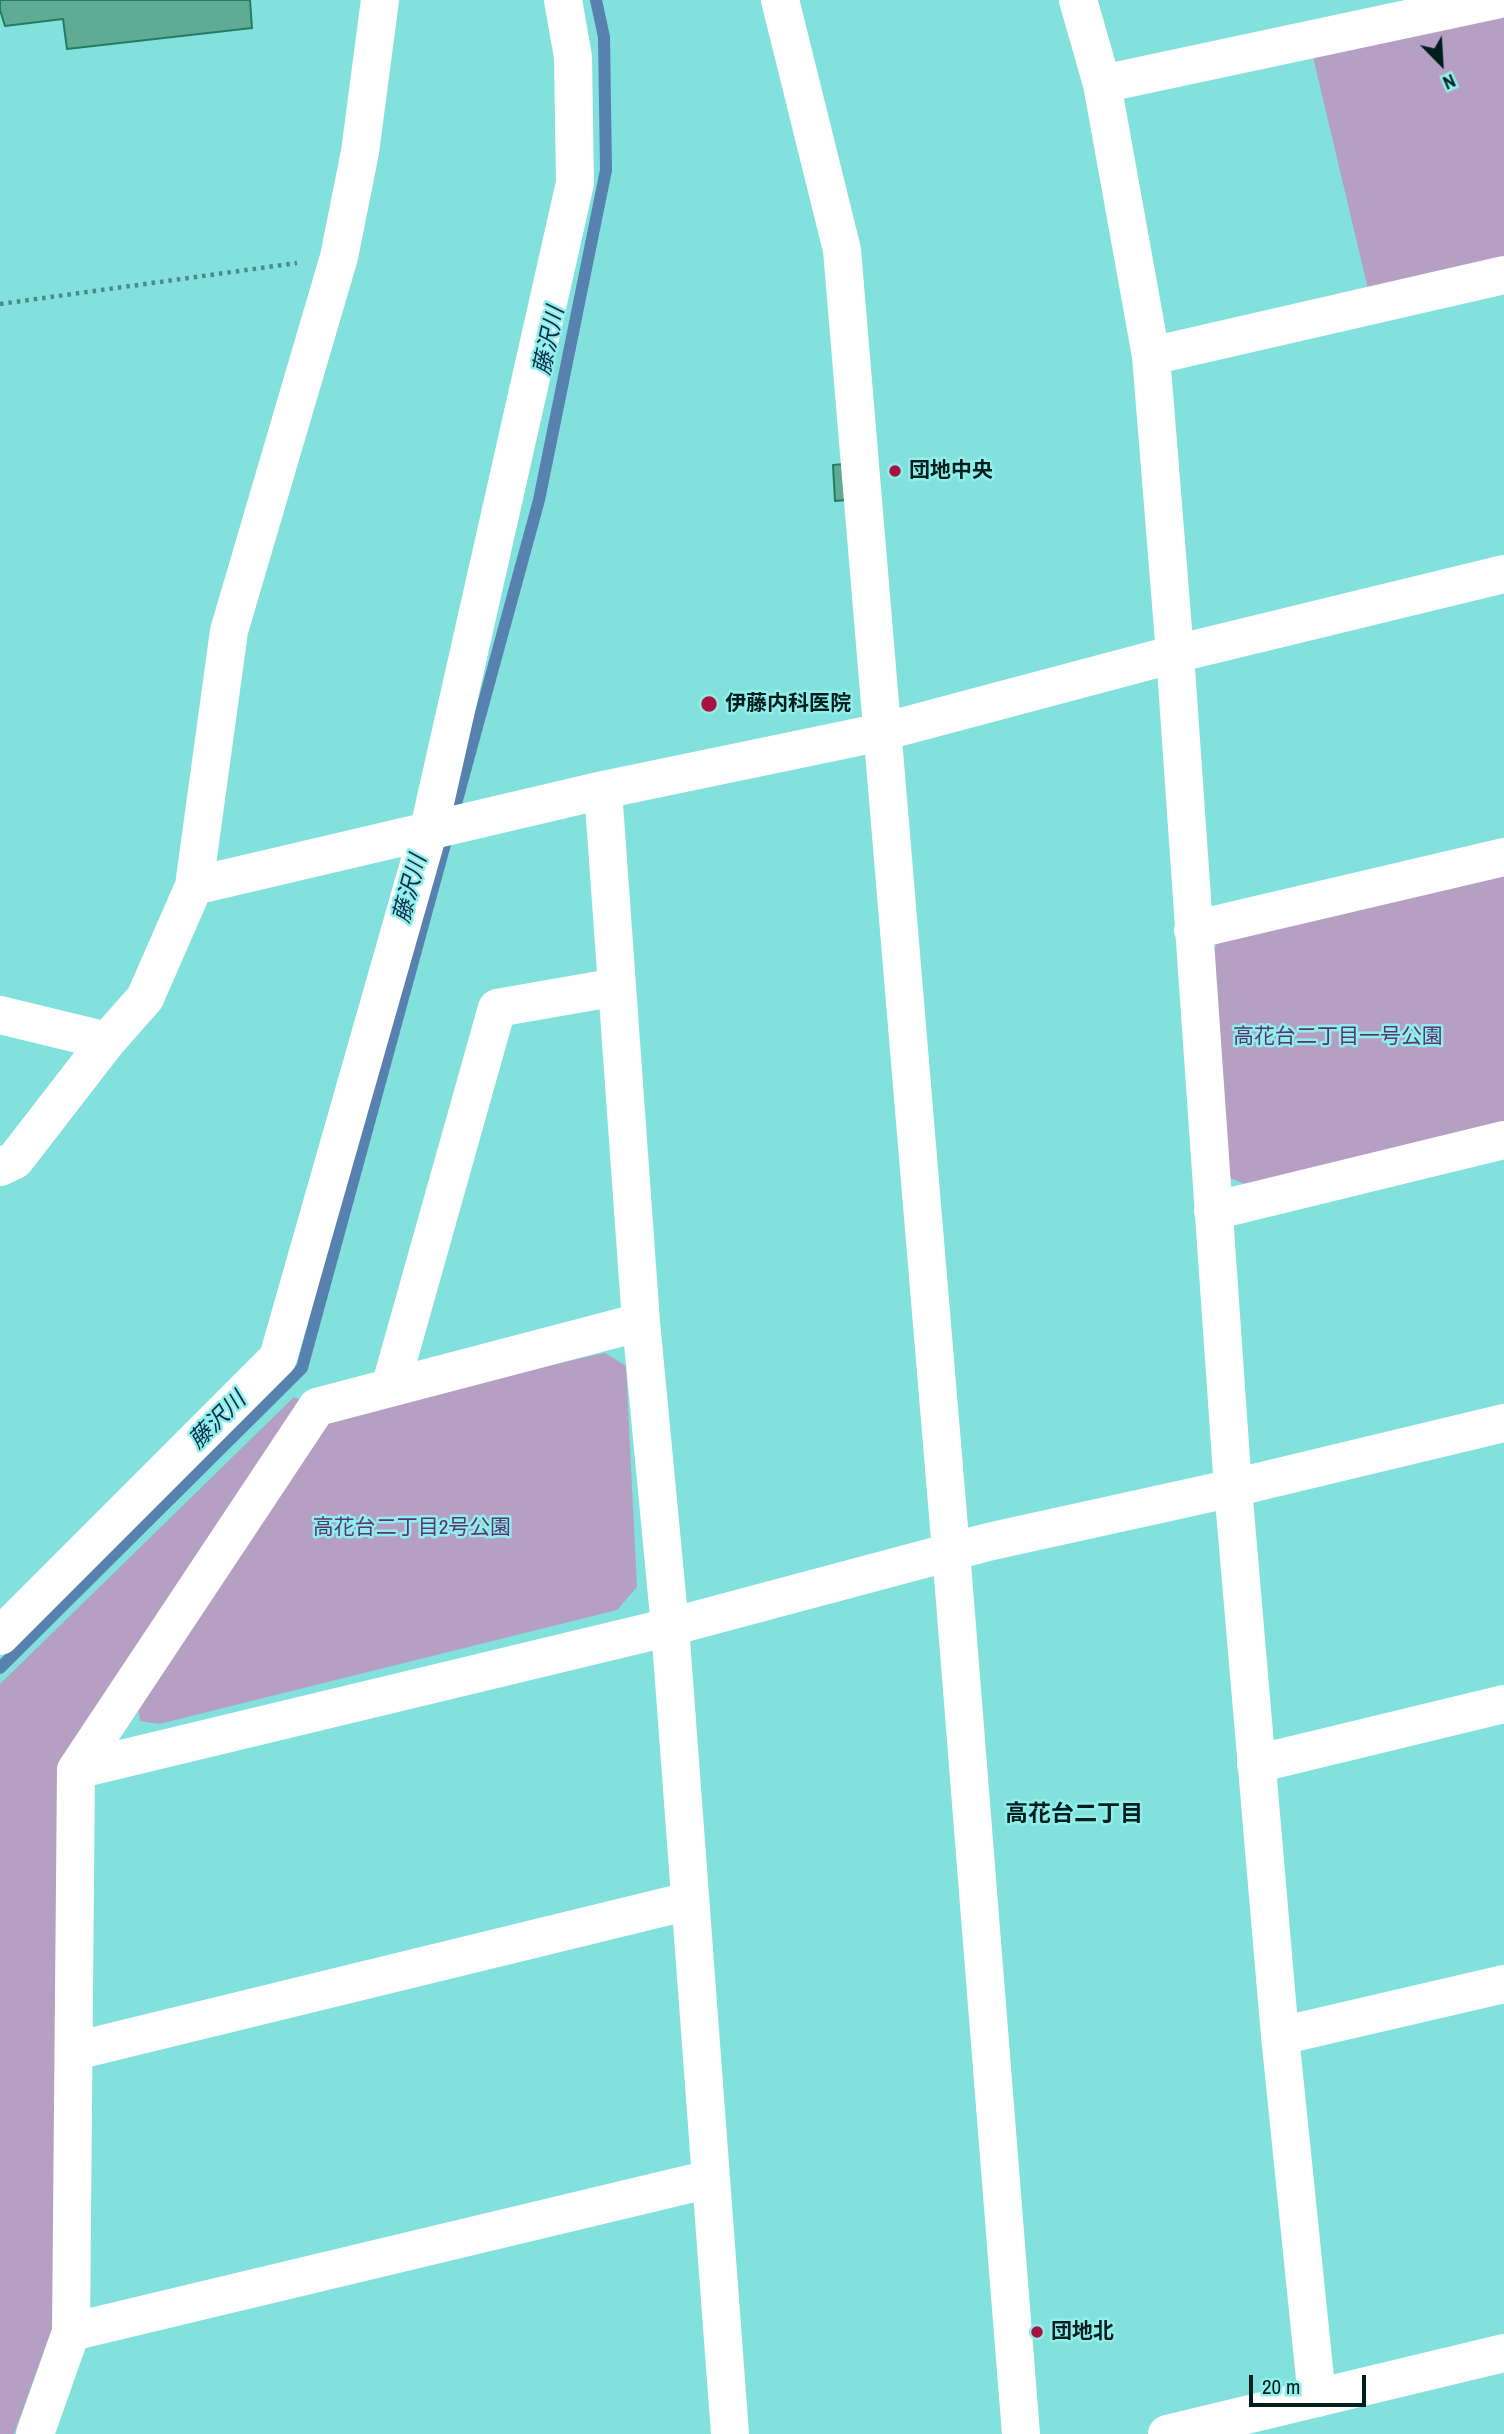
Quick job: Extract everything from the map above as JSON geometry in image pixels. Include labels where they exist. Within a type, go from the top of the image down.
[{"type":"street","points":[[0,1167],[15,1160],[107,1041],[145,998],[194,886],[229,631],[339,257],[360,152],[380,0]]},
{"type":"street","points":[[0,1636],[278,1358],[429,829],[575,183],[573,57],[563,0]]},
{"type":"street","points":[[780,0],[842,250],[951,1551],[1021,2434]]},
{"type":"street","points":[[1078,0],[1102,84],[1151,356],[1175,654],[1233,1488],[1280,2036],[1317,2398]]},
{"type":"street","points":[[1102,84],[1496,0]]},
{"type":"street","points":[[1151,356],[1504,275]]},
{"type":"street","points":[[194,886],[603,790],[882,732],[1175,654],[1504,574]]},
{"type":"street","points":[[603,790],[641,1322],[670,1627],[730,2434]]},
{"type":"street","points":[[1193,930],[1504,857]]},
{"type":"street","points":[[390,1388],[497,1009],[617,987]]},
{"type":"street","points":[[0,1015],[107,1041]]},
{"type":"street","points":[[1213,1211],[1504,1140]]},
{"type":"street","points":[[34,2434],[71,2332],[76,1770],[317,1407],[641,1322]]},
{"type":"street","points":[[76,1770],[670,1627],[951,1551],[1233,1488],[1504,1423]]},
{"type":"street","points":[[1256,1764],[1504,1704]]},
{"type":"street","points":[[75,2051],[689,1901]]},
{"type":"street","points":[[1280,2036],[1504,1984]]},
{"type":"street","points":[[71,2332],[710,2179]]},
{"type":"street","points":[[1167,2434],[1504,2353]]},
{"type":"path","points":[[0,304],[339,257]]},
{"type":"green space","points":[[1504,14],[1504,257],[1368,289],[1313,57]]},
{"type":"green space","name":"高花台二丁目一号公園","points":[[1504,873],[1504,1121],[1247,1185],[1230,1178],[1208,958],[1219,941]]},
{"type":"green space","name":"高花台二丁目2号公園","points":[[605,1353],[626,1366],[637,1587],[617,1610],[159,1724],[140,1721],[138,1707],[324,1419],[344,1411]]},
{"type":"green space","points":[[294,1397],[303,1401],[58,1766],[53,2326],[14,2434],[0,2434],[0,1684]]},
{"type":"building","points":[[0,0],[250,0],[252,28],[67,49],[63,19],[5,26]]},
{"type":"building","points":[[844,464],[846,500],[835,501],[833,465]]},
{"type":"waterway","name":"藤沢川","points":[[0,1668],[302,1368],[539,500],[606,170],[604,37],[596,0]]},
{"type":"place","name":"団地中央","points":[[895,471]]},
{"type":"place","name":"伊藤内科医院","points":[[709,704]]},
{"type":"place","name":"団地北","points":[[1037,2332]]},
{"type":"district","name":"高花台二丁目","points":[[1074,1815]]}]
